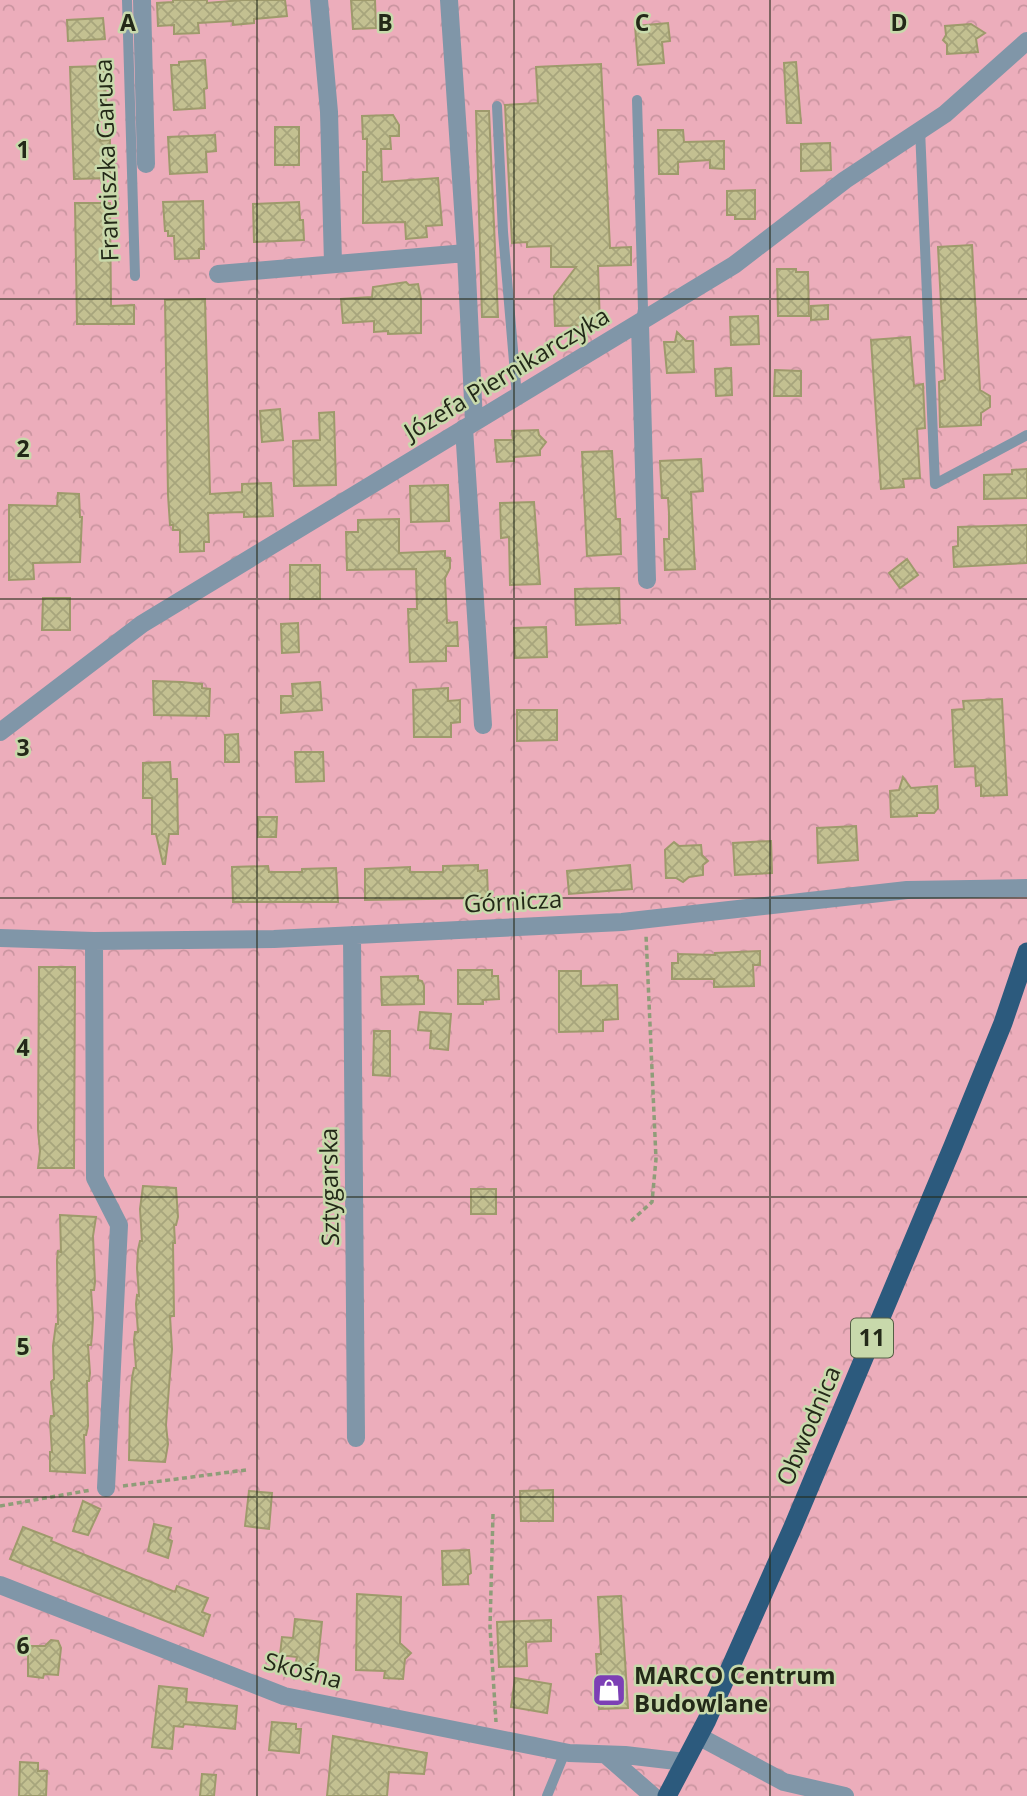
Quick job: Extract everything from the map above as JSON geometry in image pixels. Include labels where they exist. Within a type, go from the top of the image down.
[{"type":"highway","name":"Obwodnica","points":[[667,1796],[744,1640],[901,1271],[1003,1023],[1027,952]]},
{"type":"street","name":"Franciszka Garusa","points":[[142,0],[146,164]]},
{"type":"street","points":[[319,0],[329,112],[333,264]]},
{"type":"street","points":[[449,0],[466,253],[469,425],[483,725]]},
{"type":"street","name":"Józefa Piernikarczyka","points":[[0,732],[142,624],[734,265],[845,180],[945,114],[1027,41]]},
{"type":"street","points":[[218,274],[466,253]]},
{"type":"street","points":[[640,324],[647,580]]},
{"type":"street","name":"Górnicza","points":[[0,937],[94,941],[274,939],[645,919],[906,890],[1027,888]]},
{"type":"street","name":"Sztygarska","points":[[352,935],[356,1438]]},
{"type":"street","points":[[94,941],[95,1178],[119,1226],[106,1488]]},
{"type":"street","name":"Skośna","points":[[0,1585],[284,1696],[565,1752],[685,1762]]},
{"type":"street","points":[[698,1736],[784,1782],[845,1796]]},
{"type":"street","points":[[606,1755],[653,1796]]},
{"type":"lane","name":"Franciszka Garusa","points":[[127,0],[135,276]]},
{"type":"lane","points":[[637,100],[643,309],[640,324]]},
{"type":"lane","points":[[497,106],[503,232],[517,397]]},
{"type":"lane","points":[[920,130],[935,484],[1027,435]]},
{"type":"lane","points":[[547,1796],[565,1752]]},
{"type":"path","points":[[631,1221],[652,1202],[656,1159],[645,919]]},
{"type":"path","points":[[493,1514],[490,1627],[495,1738]]},
{"type":"green space","points":[[0,0],[1027,0],[1027,1796],[0,1796]]},
{"type":"building","points":[[207,0],[207,3],[285,0],[287,16],[254,19],[254,23],[233,25],[233,21],[198,23],[199,33],[174,34],[174,25],[158,26],[157,3]]},
{"type":"building","points":[[351,0],[375,0],[376,28],[353,29]]},
{"type":"building","points":[[103,18],[105,39],[68,41],[67,20]]},
{"type":"building","points":[[668,23],[670,41],[662,42],[664,63],[638,65],[635,26]]},
{"type":"building","points":[[971,24],[985,33],[976,39],[978,52],[947,54],[947,44],[943,40],[946,35],[945,26]]},
{"type":"building","points":[[205,60],[205,108],[174,110],[171,65]]},
{"type":"building","points":[[796,62],[801,123],[787,123],[784,63]]},
{"type":"building","points":[[601,64],[610,248],[631,247],[631,265],[598,266],[600,325],[555,326],[554,296],[576,267],[551,267],[551,246],[527,247],[527,242],[512,243],[505,105],[538,103],[536,67]]},
{"type":"building","points":[[104,66],[107,114],[99,114],[100,141],[110,140],[110,178],[74,179],[70,67]]},
{"type":"building","points":[[476,111],[489,111],[498,317],[482,317]]},
{"type":"building","points":[[393,115],[399,125],[399,136],[390,136],[391,149],[381,149],[382,182],[438,178],[442,225],[426,226],[427,237],[406,239],[405,222],[363,223],[363,172],[367,172],[367,139],[363,139],[362,116]]},
{"type":"building","points":[[275,127],[299,127],[299,165],[275,165]]},
{"type":"building","points":[[658,130],[683,130],[684,142],[724,141],[724,169],[710,168],[710,160],[678,162],[678,174],[659,174]]},
{"type":"building","points":[[215,135],[216,151],[206,152],[207,172],[170,174],[168,137]]},
{"type":"building","points":[[830,143],[831,170],[801,171],[801,144]]},
{"type":"building","points":[[755,190],[755,219],[735,219],[735,215],[727,215],[727,191]]},
{"type":"building","points":[[203,201],[204,249],[199,249],[199,258],[175,259],[174,236],[168,236],[168,231],[165,231],[163,202]]},
{"type":"building","points":[[299,202],[304,240],[254,242],[253,204]]},
{"type":"building","points":[[75,203],[110,203],[111,306],[134,305],[134,324],[77,324]]},
{"type":"building","points":[[972,245],[980,390],[990,396],[990,407],[981,413],[981,425],[940,427],[939,382],[945,380],[938,247]]},
{"type":"building","points":[[777,269],[808,272],[809,316],[778,316]]},
{"type":"building","points":[[406,282],[409,285],[418,284],[421,333],[374,332],[374,321],[343,323],[341,299],[372,297],[373,287]]},
{"type":"building","points":[[205,299],[210,494],[242,492],[242,484],[271,483],[273,516],[244,517],[244,512],[208,513],[209,542],[204,542],[204,551],[180,552],[180,530],[173,530],[173,525],[170,525],[168,495],[165,300]]},
{"type":"building","points":[[828,305],[828,319],[811,320],[811,306]]},
{"type":"building","points":[[758,316],[759,344],[731,345],[730,317]]},
{"type":"building","points":[[677,332],[686,341],[693,341],[694,372],[667,373],[664,342],[675,342]]},
{"type":"building","points":[[910,337],[914,386],[923,384],[925,428],[917,429],[920,478],[903,479],[904,487],[881,489],[871,340]]},
{"type":"building","points":[[731,368],[732,395],[716,396],[715,369]]},
{"type":"building","points":[[775,370],[801,371],[801,396],[774,396]]},
{"type":"building","points":[[280,409],[283,440],[262,442],[260,411]]},
{"type":"building","points":[[334,412],[336,485],[294,486],[293,441],[320,440],[319,413]]},
{"type":"building","points":[[538,430],[546,442],[540,455],[514,457],[514,461],[497,462],[495,440],[513,440],[512,431]]},
{"type":"building","points":[[612,451],[621,554],[587,556],[582,452]]},
{"type":"building","points":[[701,459],[703,491],[691,492],[695,569],[665,570],[664,539],[669,539],[669,513],[668,498],[662,498],[660,461]]},
{"type":"building","points":[[1027,469],[1027,498],[984,499],[984,475],[1012,474],[1012,470]]},
{"type":"building","points":[[448,485],[449,521],[411,522],[410,486]]},
{"type":"building","points":[[58,493],[79,494],[82,517],[80,562],[33,563],[34,579],[9,580],[9,505],[57,506]]},
{"type":"building","points":[[534,502],[540,584],[510,585],[509,537],[501,538],[500,503]]},
{"type":"building","points":[[399,519],[399,553],[445,551],[445,558],[450,558],[450,568],[445,578],[447,623],[457,622],[458,646],[446,646],[446,661],[410,662],[408,609],[417,609],[416,569],[347,570],[346,532],[358,532],[358,520]]},
{"type":"building","points":[[1027,525],[1027,563],[954,567],[953,547],[958,546],[958,527]]},
{"type":"building","points":[[907,559],[918,575],[900,588],[889,573]]},
{"type":"building","points":[[290,565],[320,565],[320,599],[290,599]]},
{"type":"building","points":[[619,588],[620,623],[576,625],[575,589]]},
{"type":"building","points":[[43,598],[70,598],[70,630],[42,630]]},
{"type":"building","points":[[298,623],[299,652],[282,653],[281,624]]},
{"type":"building","points":[[546,627],[547,657],[515,658],[514,628]]},
{"type":"building","points":[[153,681],[202,684],[202,688],[210,689],[209,716],[154,715]]},
{"type":"building","points":[[320,682],[322,710],[281,713],[281,696],[293,696],[292,684]]},
{"type":"building","points":[[448,688],[448,701],[460,700],[460,722],[451,723],[451,737],[414,737],[413,690]]},
{"type":"building","points":[[1002,699],[1007,795],[981,796],[981,785],[976,786],[975,766],[955,767],[952,710],[964,709],[963,701]]},
{"type":"building","points":[[517,710],[557,710],[557,740],[517,741]]},
{"type":"building","points":[[238,734],[239,762],[225,762],[225,735]]},
{"type":"building","points":[[295,752],[323,752],[324,781],[296,782]]},
{"type":"building","points":[[170,762],[171,779],[177,779],[178,834],[169,834],[163,864],[156,834],[152,834],[152,798],[143,798],[143,763]]},
{"type":"building","points":[[903,777],[911,788],[937,786],[938,808],[934,813],[891,817],[890,791],[899,790]]},
{"type":"building","points":[[258,817],[277,817],[276,837],[258,837]]},
{"type":"building","points":[[856,826],[858,860],[818,863],[817,828]]},
{"type":"building","points":[[771,841],[772,873],[735,875],[733,843]]},
{"type":"building","points":[[674,842],[679,846],[701,845],[702,855],[708,861],[703,865],[703,875],[689,877],[683,882],[676,878],[666,878],[665,850]]},
{"type":"building","points":[[478,865],[478,871],[487,870],[488,898],[365,900],[365,869],[410,867],[410,872],[443,872],[443,866]]},
{"type":"building","points":[[630,865],[632,889],[569,894],[567,871]]},
{"type":"building","points":[[268,866],[269,872],[336,868],[338,902],[233,902],[232,867]]},
{"type":"building","points":[[760,951],[760,965],[753,965],[754,986],[714,987],[714,979],[672,979],[672,963],[678,963],[678,954],[715,955]]},
{"type":"building","points":[[39,967],[75,967],[74,1168],[38,1168]]},
{"type":"building","points":[[458,970],[492,970],[492,976],[498,976],[499,999],[483,1000],[483,1004],[458,1004]]},
{"type":"building","points":[[559,971],[581,971],[581,986],[617,985],[618,1019],[603,1020],[603,1031],[559,1032]]},
{"type":"building","points":[[418,976],[424,986],[424,1004],[382,1005],[381,977]]},
{"type":"building","points":[[420,1012],[451,1014],[448,1050],[430,1048],[431,1031],[418,1030]]},
{"type":"building","points":[[374,1031],[390,1031],[390,1076],[373,1075]]},
{"type":"building","points":[[143,1186],[176,1188],[178,1217],[174,1225],[173,1243],[174,1316],[170,1316],[172,1349],[165,1462],[129,1460],[132,1378],[136,1368],[134,1340],[135,1332],[138,1332],[137,1268],[138,1250],[142,1241],[140,1209]]},
{"type":"building","points":[[471,1189],[496,1189],[496,1214],[471,1214]]},
{"type":"building","points":[[60,1215],[96,1217],[93,1236],[95,1282],[94,1290],[91,1290],[92,1335],[91,1345],[88,1345],[88,1426],[84,1435],[85,1473],[50,1471],[50,1422],[51,1416],[54,1416],[51,1382],[54,1379],[53,1346],[58,1324],[57,1260],[58,1251],[61,1252]]},
{"type":"building","points":[[553,1490],[553,1521],[521,1521],[520,1491]]},
{"type":"building","points":[[249,1491],[272,1493],[269,1529],[245,1526]]},
{"type":"building","points":[[83,1501],[100,1509],[88,1535],[73,1531]]},
{"type":"building","points":[[154,1524],[171,1528],[168,1539],[172,1541],[168,1558],[148,1551]]},
{"type":"building","points":[[23,1527],[175,1592],[177,1586],[208,1598],[202,1612],[210,1615],[203,1636],[10,1559]]},
{"type":"building","points":[[469,1550],[471,1573],[468,1575],[468,1584],[443,1585],[442,1551]]},
{"type":"building","points":[[357,1594],[401,1597],[400,1643],[411,1653],[405,1659],[403,1679],[384,1678],[385,1671],[356,1670]]},
{"type":"building","points":[[621,1596],[628,1708],[599,1709],[596,1654],[601,1654],[598,1597]]},
{"type":"building","points":[[295,1619],[322,1622],[317,1669],[295,1666],[297,1657],[280,1655],[282,1637],[293,1638]]},
{"type":"building","points":[[551,1620],[551,1641],[526,1642],[527,1666],[499,1667],[497,1622]]},
{"type":"building","points":[[51,1640],[58,1641],[61,1648],[58,1675],[44,1674],[43,1678],[28,1676],[28,1646],[45,1646]]},
{"type":"building","points":[[515,1678],[551,1684],[547,1713],[511,1707]]},
{"type":"building","points":[[159,1686],[187,1689],[186,1702],[237,1706],[235,1729],[184,1724],[183,1727],[174,1726],[172,1749],[152,1747]]},
{"type":"building","points":[[272,1722],[296,1724],[296,1729],[301,1729],[299,1753],[269,1750]]},
{"type":"building","points":[[333,1736],[427,1753],[424,1774],[389,1772],[387,1796],[327,1796]]},
{"type":"building","points":[[20,1762],[38,1763],[38,1771],[47,1771],[46,1796],[19,1796]]},
{"type":"building","points":[[202,1774],[216,1775],[214,1796],[200,1796]]},
{"type":"place","name":"MARCO Centrum Budowlane","points":[[609,1690]]}]
